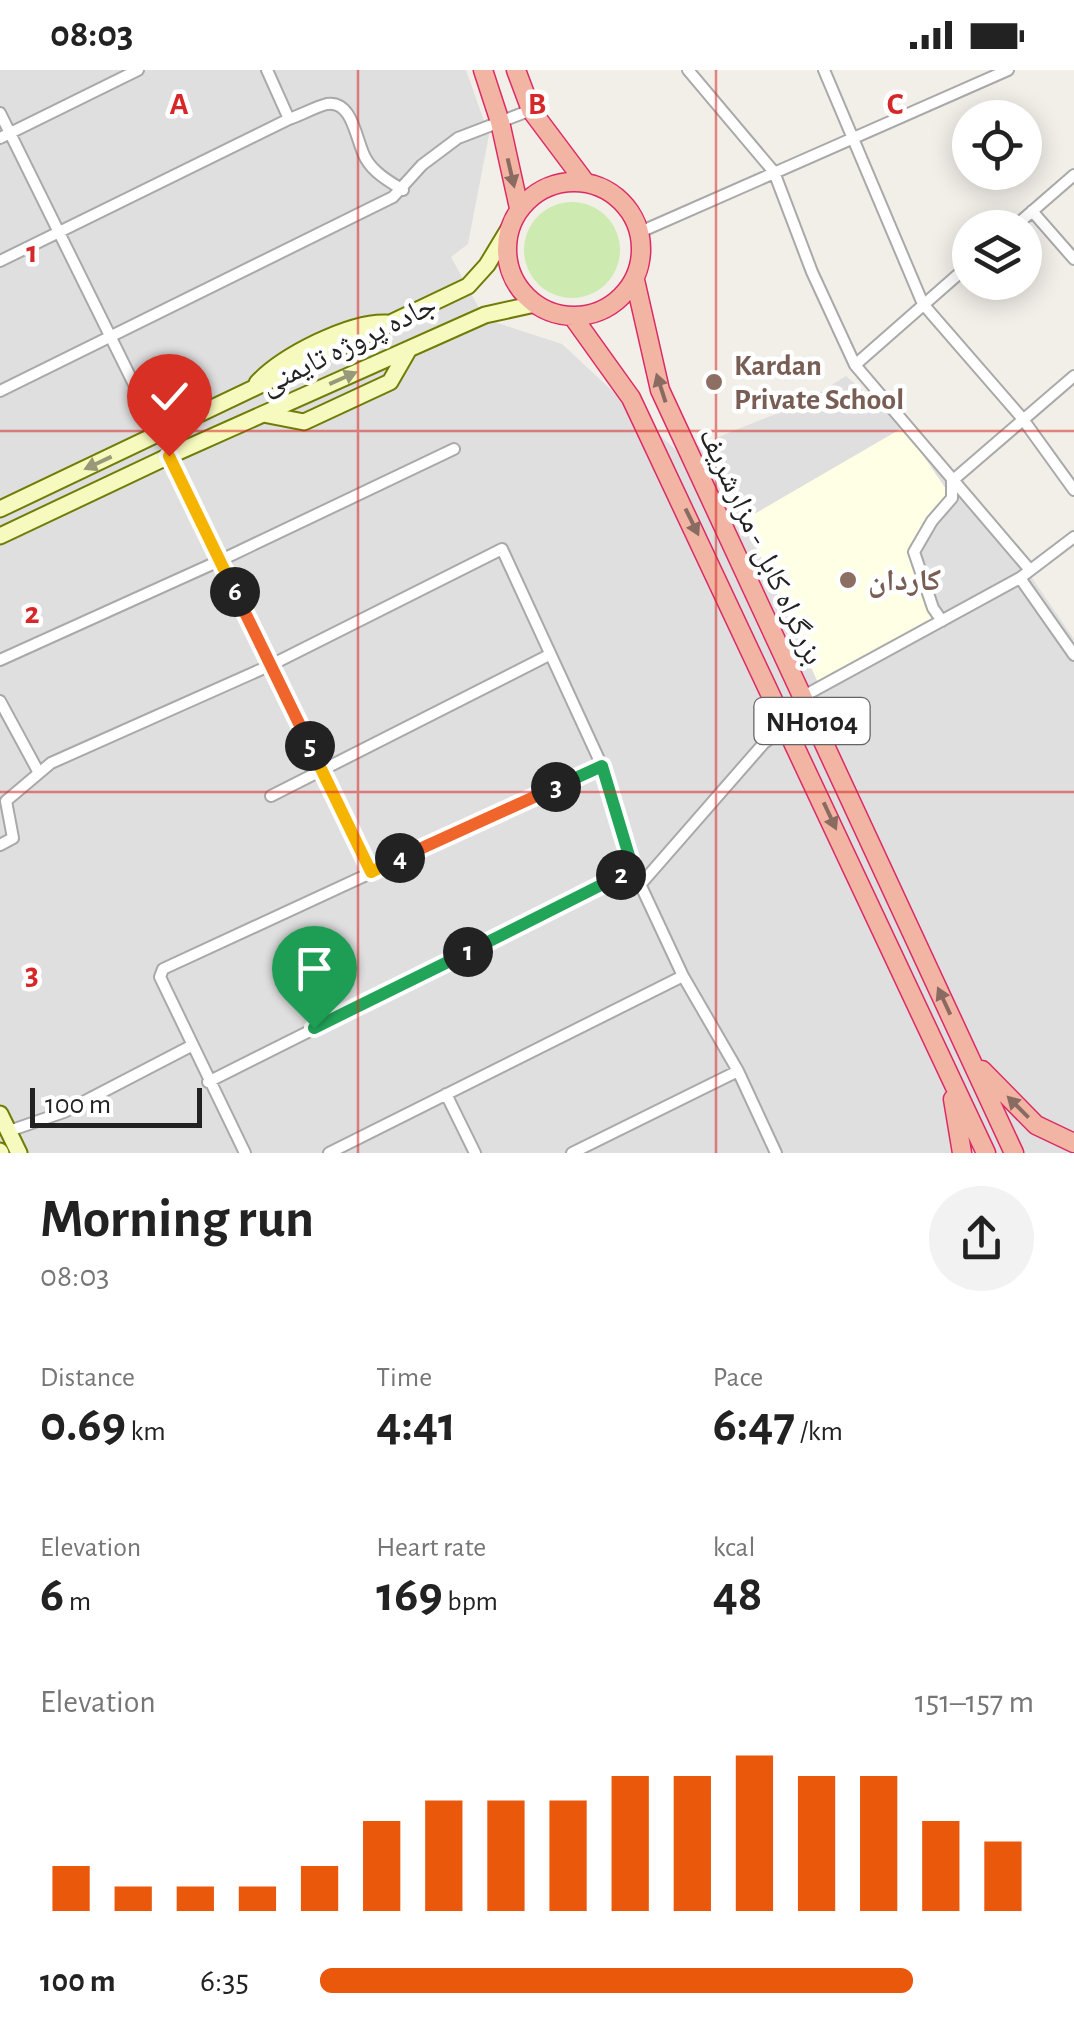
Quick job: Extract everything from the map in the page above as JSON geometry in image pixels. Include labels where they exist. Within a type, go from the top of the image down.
[{"type":"highway","points":[[483,70],[520,208]]},
{"type":"highway","points":[[516,70],[531,110],[585,182]]},
{"type":"highway","points":[[635,280],[620,300],[598,313],[574,317],[553,314],[535,304],[515,283],[506,256],[510,227],[520,208],[538,192],[560,182],[585,182],[610,191],[629,209],[640,232]]},
{"type":"highway","name":"NH0104","points":[[635,280],[642,257],[640,232]]},
{"type":"highway","name":"بزرگراه کابل - مزارشریف","points":[[635,280],[660,390],[1014,1153]]},
{"type":"highway","name":"بزرگراه کابل - مزارشریف","points":[[574,317],[632,398],[986,1153]]},
{"type":"highway","points":[[970,1059],[1036,1125],[1074,1145]]},
{"type":"highway","points":[[946,1069],[962,1153]]},
{"type":"main road","name":"جاده پروژه تایمنی","points":[[0,509],[468,286],[488,265],[510,227]]},
{"type":"main road","name":"جاده پروژه تایمنی","points":[[0,536],[485,315],[535,304]]},
{"type":"main road","points":[[263,414],[304,422],[390,382],[409,349]]},
{"type":"main road","points":[[0,1114],[20,1153]]},
{"type":"street","points":[[5,135],[138,70]]},
{"type":"street","points":[[267,70],[289,119]]},
{"type":"street","points":[[688,70],[774,172],[812,272],[855,365],[1026,574],[1074,655]]},
{"type":"street","points":[[824,70],[923,304],[1022,418],[1074,490]]},
{"type":"street","points":[[640,232],[1008,70]]},
{"type":"street","points":[[0,261],[289,119],[330,103],[340,106],[352,120],[366,159],[386,180],[403,190]]},
{"type":"street","points":[[0,391],[394,197],[422,165],[458,138],[531,110]]},
{"type":"street","points":[[0,113],[5,135],[59,232],[159,435]]},
{"type":"street","points":[[1033,210],[1074,175]]},
{"type":"street","points":[[1042,222],[1074,259]]},
{"type":"street","points":[[855,365],[952,279]]},
{"type":"street","points":[[942,621],[933,608],[914,552],[932,521],[952,498],[952,481],[1074,376]]},
{"type":"street","points":[[0,660],[454,448]]},
{"type":"street","points":[[169,456],[371,872]]},
{"type":"street","points":[[801,697],[1026,574],[1074,537]]},
{"type":"street","points":[[0,845],[13,838],[6,802],[51,763],[271,666],[502,549],[602,766],[640,885],[683,976],[738,1071],[776,1153]]},
{"type":"street","points":[[271,796],[549,655]]},
{"type":"street","points":[[0,701],[39,773]]},
{"type":"street","points":[[640,885],[764,743],[788,727]]},
{"type":"street","points":[[245,1153],[160,978],[163,969],[602,766]]},
{"type":"street","points":[[208,1082],[633,869]]},
{"type":"street","points":[[328,1153],[683,976]]},
{"type":"street","points":[[9,1131],[64,1112],[191,1046]]},
{"type":"street","points":[[572,1153],[738,1071]]},
{"type":"street","points":[[446,1094],[475,1153]]},
{"type":"street","points":[[1062,1153],[1074,1145]]},
{"type":"shaded area","points":[[0,70],[466,70],[489,135],[468,244],[451,257],[485,319],[562,344],[679,453],[805,402],[846,376],[904,427],[1010,546],[1074,639],[1074,1153],[0,1153]]},
{"type":"shaded area","name":"کاردان","points":[[904,427],[952,498],[914,552],[942,621],[820,687],[744,520]]},
{"type":"green space","points":[[572,202],[590,205],[606,216],[617,232],[617,268],[606,284],[590,295],[572,298],[554,295],[538,284],[527,268],[524,250],[527,232],[538,216],[554,205]]},
{"type":"place","name":"Kardan Private School","points":[[714,382]]},
{"type":"place","name":"کاردان","points":[[848,580]]},
{"type":"route","points":[[169,456],[371,872],[602,766],[633,869],[314,1028]]}]
